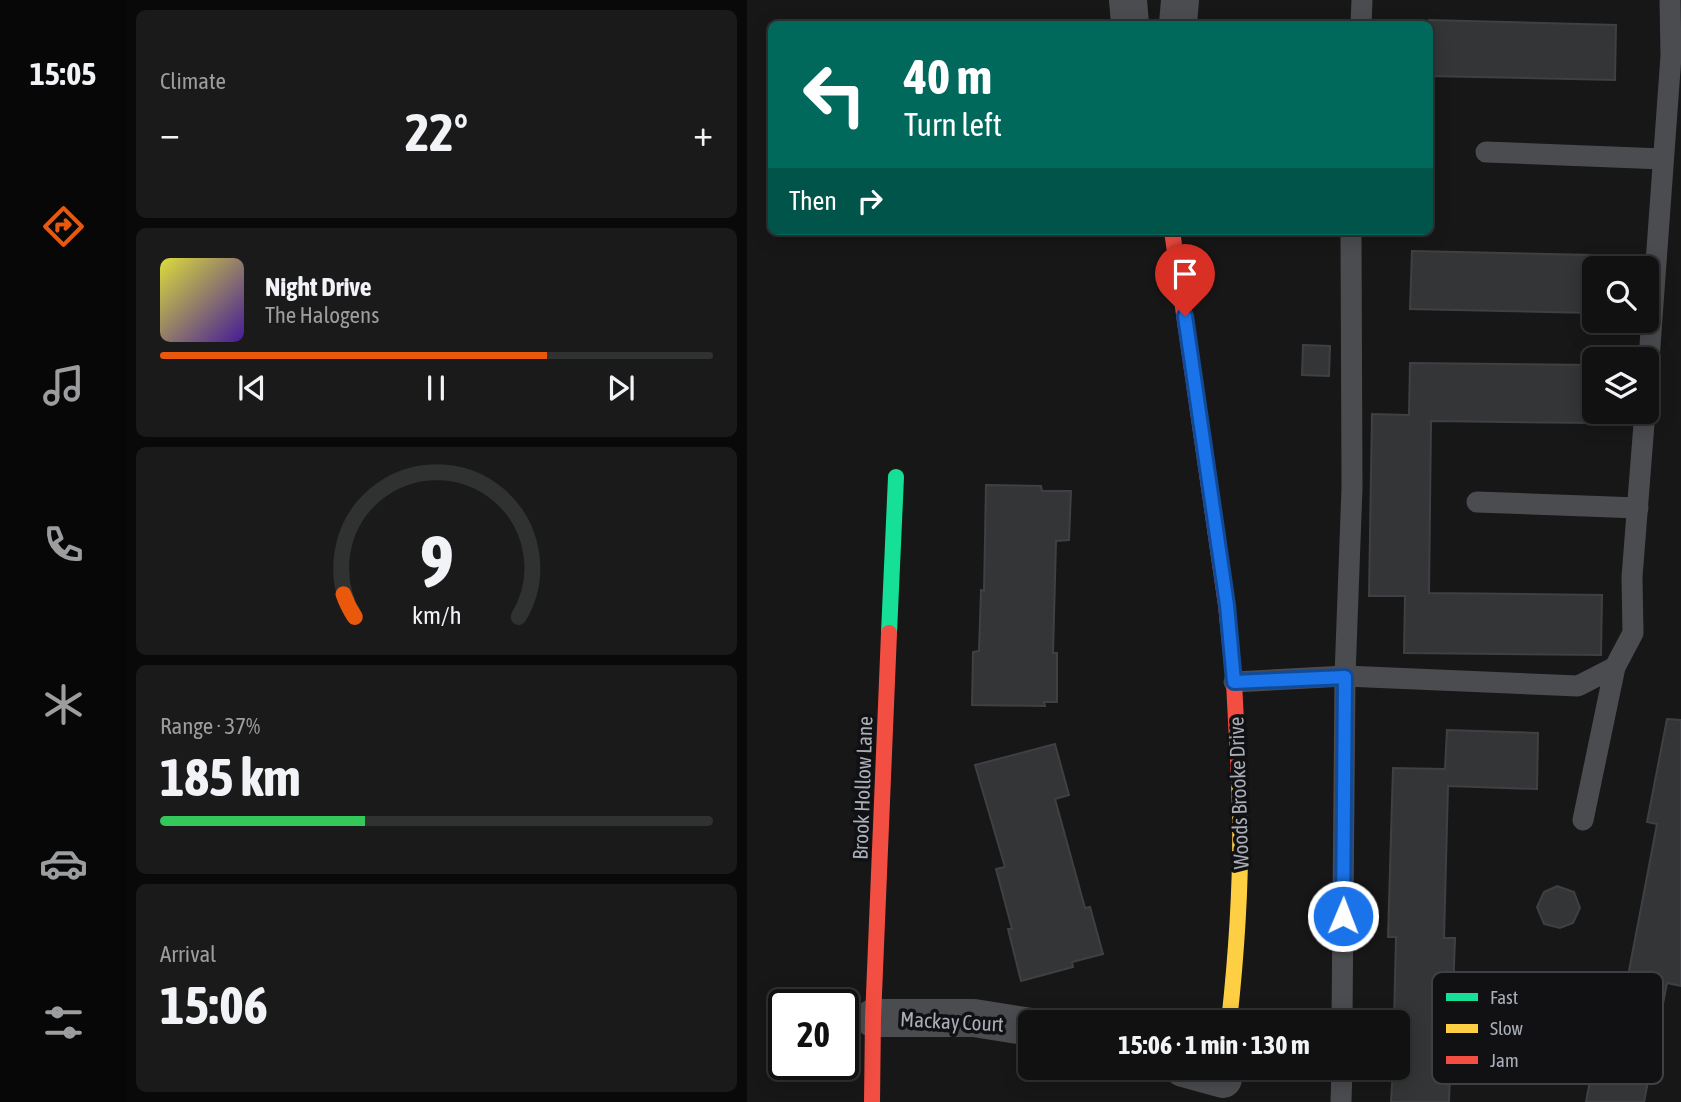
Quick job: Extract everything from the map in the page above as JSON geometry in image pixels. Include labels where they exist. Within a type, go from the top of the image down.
[{"type":"street","points":[[1128,0],[1130,21]]},
{"type":"street","points":[[1178,21],[1180,0]]},
{"type":"street","name":"Woods Brooke Drive","points":[[1173,235],[1227,605],[1234,682],[1242,845],[1238,943],[1230,1010]]},
{"type":"street","name":"Brook Hollow Lane","points":[[872,1102],[873,1018],[896,477]]},
{"type":"street","name":"Mackay Court","points":[[873,1018],[974,1018],[1018,1025]]},
{"type":"lane","points":[[1361,21],[1362,0]]},
{"type":"lane","points":[[1650,347],[1663,159],[1675,94],[1670,0]]},
{"type":"lane","points":[[1486,152],[1663,159]]},
{"type":"lane","points":[[1342,1010],[1345,677],[1352,488],[1351,235]]},
{"type":"lane","points":[[1583,820],[1615,667],[1633,633],[1632,577],[1644,424]]},
{"type":"lane","points":[[1477,502],[1638,508]]},
{"type":"lane","points":[[1234,682],[1345,677],[1578,686],[1615,667]]},
{"type":"lane","points":[[1341,1080],[1341,1102]]},
{"type":"building","points":[[1429,20],[1616,25],[1615,80],[1433,76],[1433,21]]},
{"type":"building","points":[[1412,251],[1594,255],[1582,256],[1582,313],[1410,309]]},
{"type":"building","points":[[1303,345],[1330,346],[1329,376],[1302,375]]},
{"type":"building","points":[[1410,363],[1582,365],[1582,423],[1431,421],[1429,593],[1602,595],[1601,655],[1404,653],[1405,596],[1369,596],[1372,414],[1409,415]]},
{"type":"building","points":[[986,485],[1041,486],[1042,491],[1071,491],[1069,540],[1056,541],[1053,653],[1057,653],[1057,702],[1044,702],[1045,706],[972,705],[973,652],[979,651],[981,590],[984,591]]},
{"type":"building","points":[[1667,719],[1681,720],[1681,986],[1667,983],[1663,1004],[1663,972],[1629,972],[1657,824],[1647,822]]},
{"type":"building","points":[[1447,730],[1538,733],[1537,789],[1448,786],[1444,938],[1455,938],[1454,972],[1432,972],[1432,1084],[1450,1084],[1449,1102],[1391,1102],[1392,1080],[1410,1080],[1410,1010],[1394,1010],[1396,937],[1388,937],[1393,768],[1445,769]]},
{"type":"building","points":[[1055,744],[1069,795],[1055,799],[1085,908],[1090,907],[1103,954],[1072,962],[1073,967],[1021,981],[1008,929],[1012,929],[996,869],[1005,867],[975,765]]},
{"type":"building","points":[[1557,886],[1574,892],[1580,908],[1573,923],[1560,928],[1544,924],[1537,907],[1544,892]]},
{"type":"building","points":[[1589,1084],[1647,1084],[1644,1102],[1586,1102]]},
{"type":"traffic: fast","points":[[889,633],[896,477]]},
{"type":"traffic: slow","points":[[1230,1010],[1239,901],[1239,780]]},
{"type":"traffic: jam","points":[[1173,235],[1226,605],[1234,682],[1239,780]]},
{"type":"traffic: jam","points":[[872,1102],[889,633]]},
{"type":"route","points":[[1185,316],[1227,605],[1234,682],[1345,677],[1343,916]]}]
